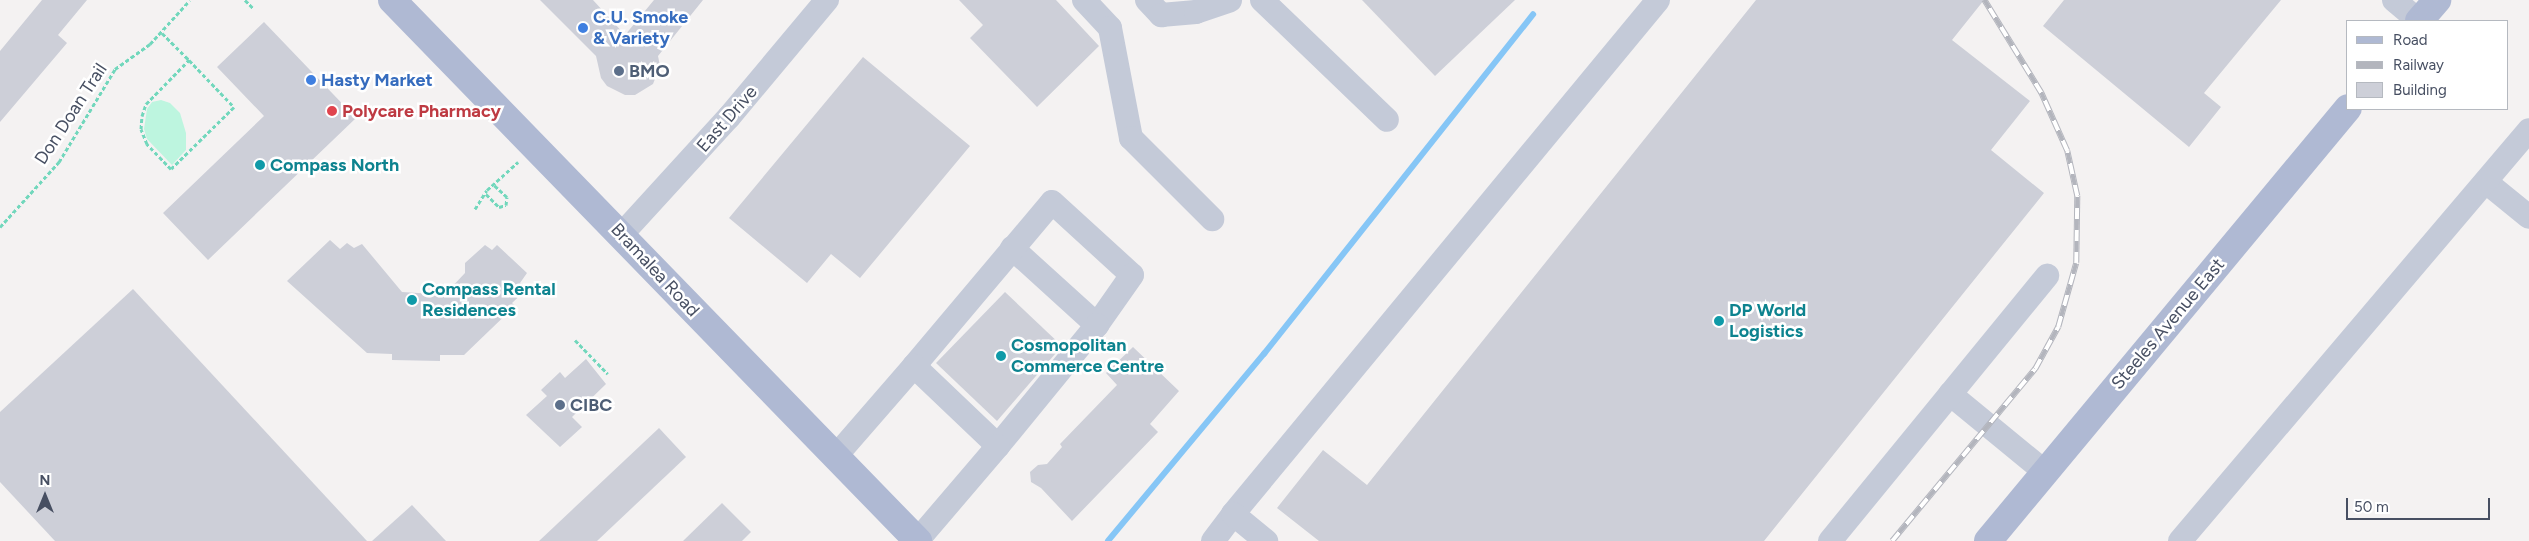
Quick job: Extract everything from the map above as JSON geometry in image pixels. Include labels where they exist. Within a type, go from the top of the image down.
[{"type":"main road","name":"Bramalea Road","points":[[392,0],[622,234],[917,541]]},
{"type":"main road","points":[[2420,20],[2437,0]]},
{"type":"main road","name":"Steeles Avenue East","points":[[1988,541],[2346,110]]},
{"type":"street","name":"East Drive","points":[[622,234],[753,89],[827,0]]},
{"type":"street","points":[[1084,0],[1110,28],[1132,138],[1212,219]]},
{"type":"street","points":[[1147,0],[1162,14],[1196,12],[1230,0]]},
{"type":"street","points":[[1262,0],[1387,120]]},
{"type":"street","points":[[1214,541],[1234,514],[1658,0]]},
{"type":"street","points":[[2394,0],[2418,20]]},
{"type":"street","points":[[2180,541],[2529,130]]},
{"type":"street","points":[[2486,182],[2529,217]]},
{"type":"street","points":[[836,457],[1052,202],[1132,275],[1097,325],[917,541]]},
{"type":"street","points":[[1012,248],[1097,325]]},
{"type":"street","points":[[1830,541],[2047,276]]},
{"type":"street","points":[[914,366],[998,446]]},
{"type":"street","points":[[1950,394],[2045,472]]},
{"type":"street","points":[[1234,514],[1266,541]]},
{"type":"path","name":"Don Doan Trail","points":[[0,227],[59,162],[115,69],[162,33],[190,0]]},
{"type":"path","points":[[245,0],[253,8]]},
{"type":"path","points":[[162,33],[189,60],[234,107],[172,169],[147,144],[141,129],[142,116],[146,104],[189,60]]},
{"type":"path","points":[[475,209],[493,184],[535,146]]},
{"type":"path","points":[[486,194],[499,207],[506,205],[507,197],[493,184]]},
{"type":"path","points":[[575,340],[608,374]]},
{"type":"green space","points":[[161,100],[170,103],[180,113],[186,133],[186,150],[172,165],[147,139],[144,129],[147,109],[152,102]]},
{"type":"building","points":[[42,0],[87,0],[58,35],[67,43],[0,122],[0,51]]},
{"type":"building","points":[[540,0],[593,0],[625,35],[654,0],[703,0],[658,56],[660,66],[653,84],[635,95],[625,95],[607,86],[601,78],[596,56]]},
{"type":"building","points":[[959,0],[1056,0],[1099,46],[1037,107],[970,38],[983,25]]},
{"type":"building","points":[[1362,0],[1515,0],[1435,76]]},
{"type":"building","name":"DP World Logistics","points":[[1756,0],[1984,0],[1952,40],[2030,101],[1991,150],[2044,193],[1764,541],[1319,541],[1277,508],[1323,450],[1367,485]]},
{"type":"building","points":[[2064,0],[2281,0],[2204,93],[2221,107],[2189,147],[2043,26]]},
{"type":"building","name":"Compass North","points":[[264,22],[356,118],[208,260],[163,213],[264,116],[217,67]]},
{"type":"building","points":[[863,57],[970,146],[860,278],[831,254],[807,283],[729,218]]},
{"type":"building","name":"Compass Rental Residences","points":[[330,240],[340,249],[347,243],[354,248],[362,244],[402,292],[434,294],[447,292],[465,273],[465,263],[485,245],[492,250],[497,245],[527,273],[520,283],[527,289],[512,303],[515,306],[464,355],[440,355],[440,361],[392,360],[392,354],[367,353],[287,281]]},
{"type":"building","points":[[133,289],[367,541],[55,541],[0,482],[0,412]]},
{"type":"building","name":"Cosmopolitan Commerce Centre","points":[[1005,292],[1062,346],[997,421],[936,363]]},
{"type":"building","points":[[1133,347],[1179,391],[1150,424],[1158,432],[1072,521],[1041,488],[1031,482],[1030,472],[1038,465],[1047,464],[1062,447],[1060,444],[1117,385],[1106,373]]},
{"type":"building","name":"CIBC","points":[[586,359],[606,384],[572,417],[582,427],[560,447],[526,415],[547,396],[541,390],[560,372],[565,378]]},
{"type":"building","points":[[659,428],[686,457],[597,541],[539,541]]},
{"type":"building","points":[[722,503],[751,532],[742,541],[683,541]]},
{"type":"building","points":[[412,505],[446,541],[372,541]]},
{"type":"waterway","points":[[1108,541],[1264,354],[1533,15]]},
{"type":"railway","points":[[1892,541],[2035,369],[2058,327],[2076,263],[2077,196],[2067,151],[2041,93],[1984,0]]},
{"type":"place","name":"C.U. Smoke & Variety","points":[[583,28]]},
{"type":"place","name":"BMO","points":[[619,71]]},
{"type":"place","name":"Hasty Market","points":[[311,80]]},
{"type":"place","name":"Polycare Pharmacy","points":[[332,111]]},
{"type":"place","name":"Compass North","points":[[260,165]]},
{"type":"place","name":"Compass Rental Residences","points":[[412,300]]},
{"type":"place","name":"DP World Logistics","points":[[1719,321]]},
{"type":"place","name":"Cosmopolitan Commerce Centre","points":[[1001,356]]},
{"type":"place","name":"CIBC","points":[[560,405]]}]
